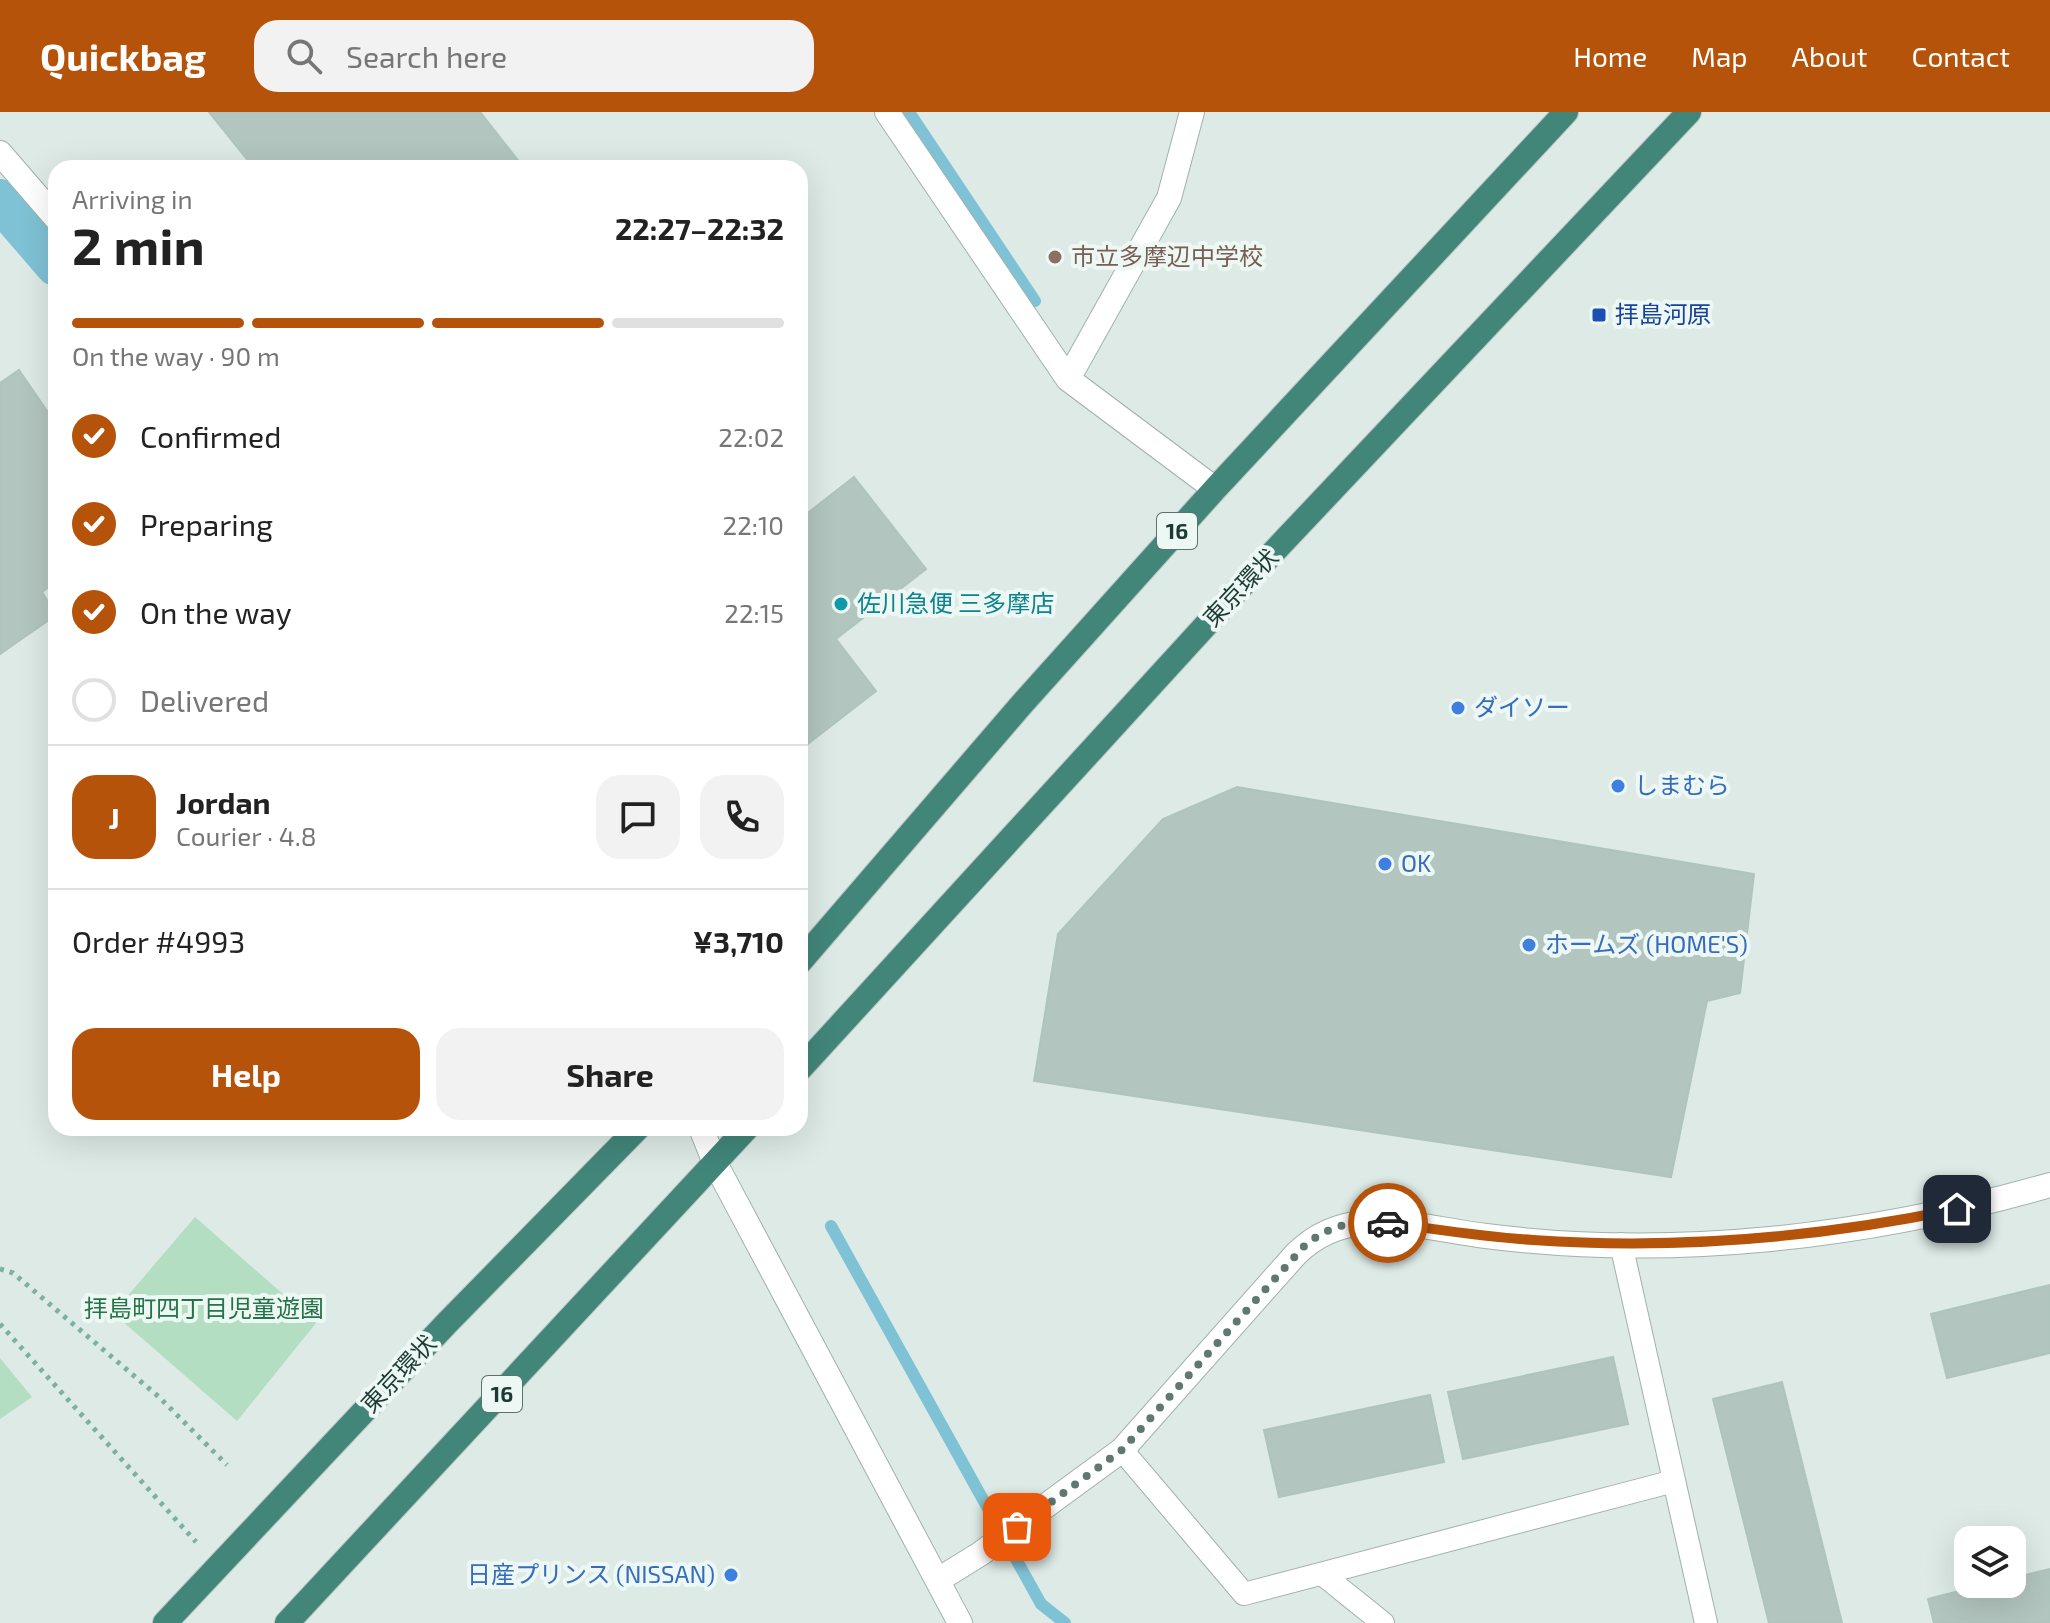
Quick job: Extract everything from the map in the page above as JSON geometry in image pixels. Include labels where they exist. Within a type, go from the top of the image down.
[{"type":"highway","name":"16","points":[[808,953],[1022,704],[1215,489],[1566,112]]},
{"type":"highway","name":"東京環状","points":[[808,1060],[1249,578],[1689,112]]},
{"type":"highway","name":"東京環状","points":[[171,1617],[435,1336],[630,1136]]},
{"type":"highway","name":"16","points":[[287,1623],[740,1136]]},
{"type":"street","points":[[887,112],[1068,379],[1215,489]]},
{"type":"street","points":[[1068,379],[1169,198],[1192,112]]},
{"type":"street","points":[[0,153],[48,209]]},
{"type":"street","points":[[704,1136],[715,1163],[960,1623]]},
{"type":"street","points":[[938,1580],[980,1554],[1122,1450],[1296,1254],[1331,1228],[1375,1221],[1489,1237],[1621,1244],[1719,1243],[1811,1235],[1920,1217],[2050,1185]]},
{"type":"lane","points":[[1621,1244],[1706,1623]]},
{"type":"lane","points":[[1122,1450],[1244,1594],[1674,1481]]},
{"type":"lane","points":[[1322,1574],[1383,1623]]},
{"type":"path","points":[[0,1269],[13,1273],[159,1397],[227,1465]]},
{"type":"path","points":[[0,1324],[218,1567]]},
{"type":"green space","name":"拝島町四丁目児童遊園","points":[[195,1217],[316,1323],[237,1421],[113,1313]]},
{"type":"green space","points":[[0,1358],[32,1397],[0,1419]]},
{"type":"building","points":[[209,112],[480,112],[518,160],[248,160]]},
{"type":"building","points":[[19,370],[48,412],[48,588],[42,592],[48,602],[48,621],[0,654],[0,383]]},
{"type":"building","name":"佐川急便 三多摩店","points":[[854,477],[926,569],[836,639],[876,691],[808,744],[808,513]]},
{"type":"building","points":[[1237,787],[1754,874],[1740,993],[1707,1001],[1671,1177],[1034,1081],[1058,934],[1163,819]]},
{"type":"building","points":[[2050,1285],[2050,1353],[1947,1378],[1931,1314]]},
{"type":"building","points":[[1613,1357],[1628,1424],[1463,1459],[1448,1392]]},
{"type":"building","points":[[1782,1382],[1842,1623],[1769,1623],[1713,1399]]},
{"type":"building","points":[[1430,1395],[1444,1462],[1279,1497],[1264,1430]]},
{"type":"building","points":[[2050,1569],[2050,1623],[1934,1623],[1928,1599],[1954,1592],[1954,1598],[2026,1598],[2026,1575]]},
{"type":"waterway","points":[[909,112],[1035,301]]},
{"type":"waterway","points":[[0,200],[48,256]]},
{"type":"waterway","points":[[831,1226],[1041,1604],[1065,1623]]},
{"type":"way so far","points":[[1017,1527],[1122,1450],[1306,1244],[1340,1225],[1375,1221],[1388,1223]]},
{"type":"place","name":"市立多摩辺中学校","points":[[1055,257]]},
{"type":"place","name":"拝島河原","points":[[1599,315]]},
{"type":"place","name":"佐川急便 三多摩店","points":[[841,604]]},
{"type":"place","name":"ダイソー","points":[[1458,708]]},
{"type":"place","name":"しまむら","points":[[1618,786]]},
{"type":"place","name":"OK","points":[[1385,864]]},
{"type":"place","name":"ホームズ (HOME'S)","points":[[1529,945]]},
{"type":"place","name":"日産プリンス (NISSAN)","points":[[731,1575]]},
{"type":"route","points":[[1388,1223],[1532,1240],[1621,1244],[1719,1243],[1811,1235],[1957,1209]]}]
